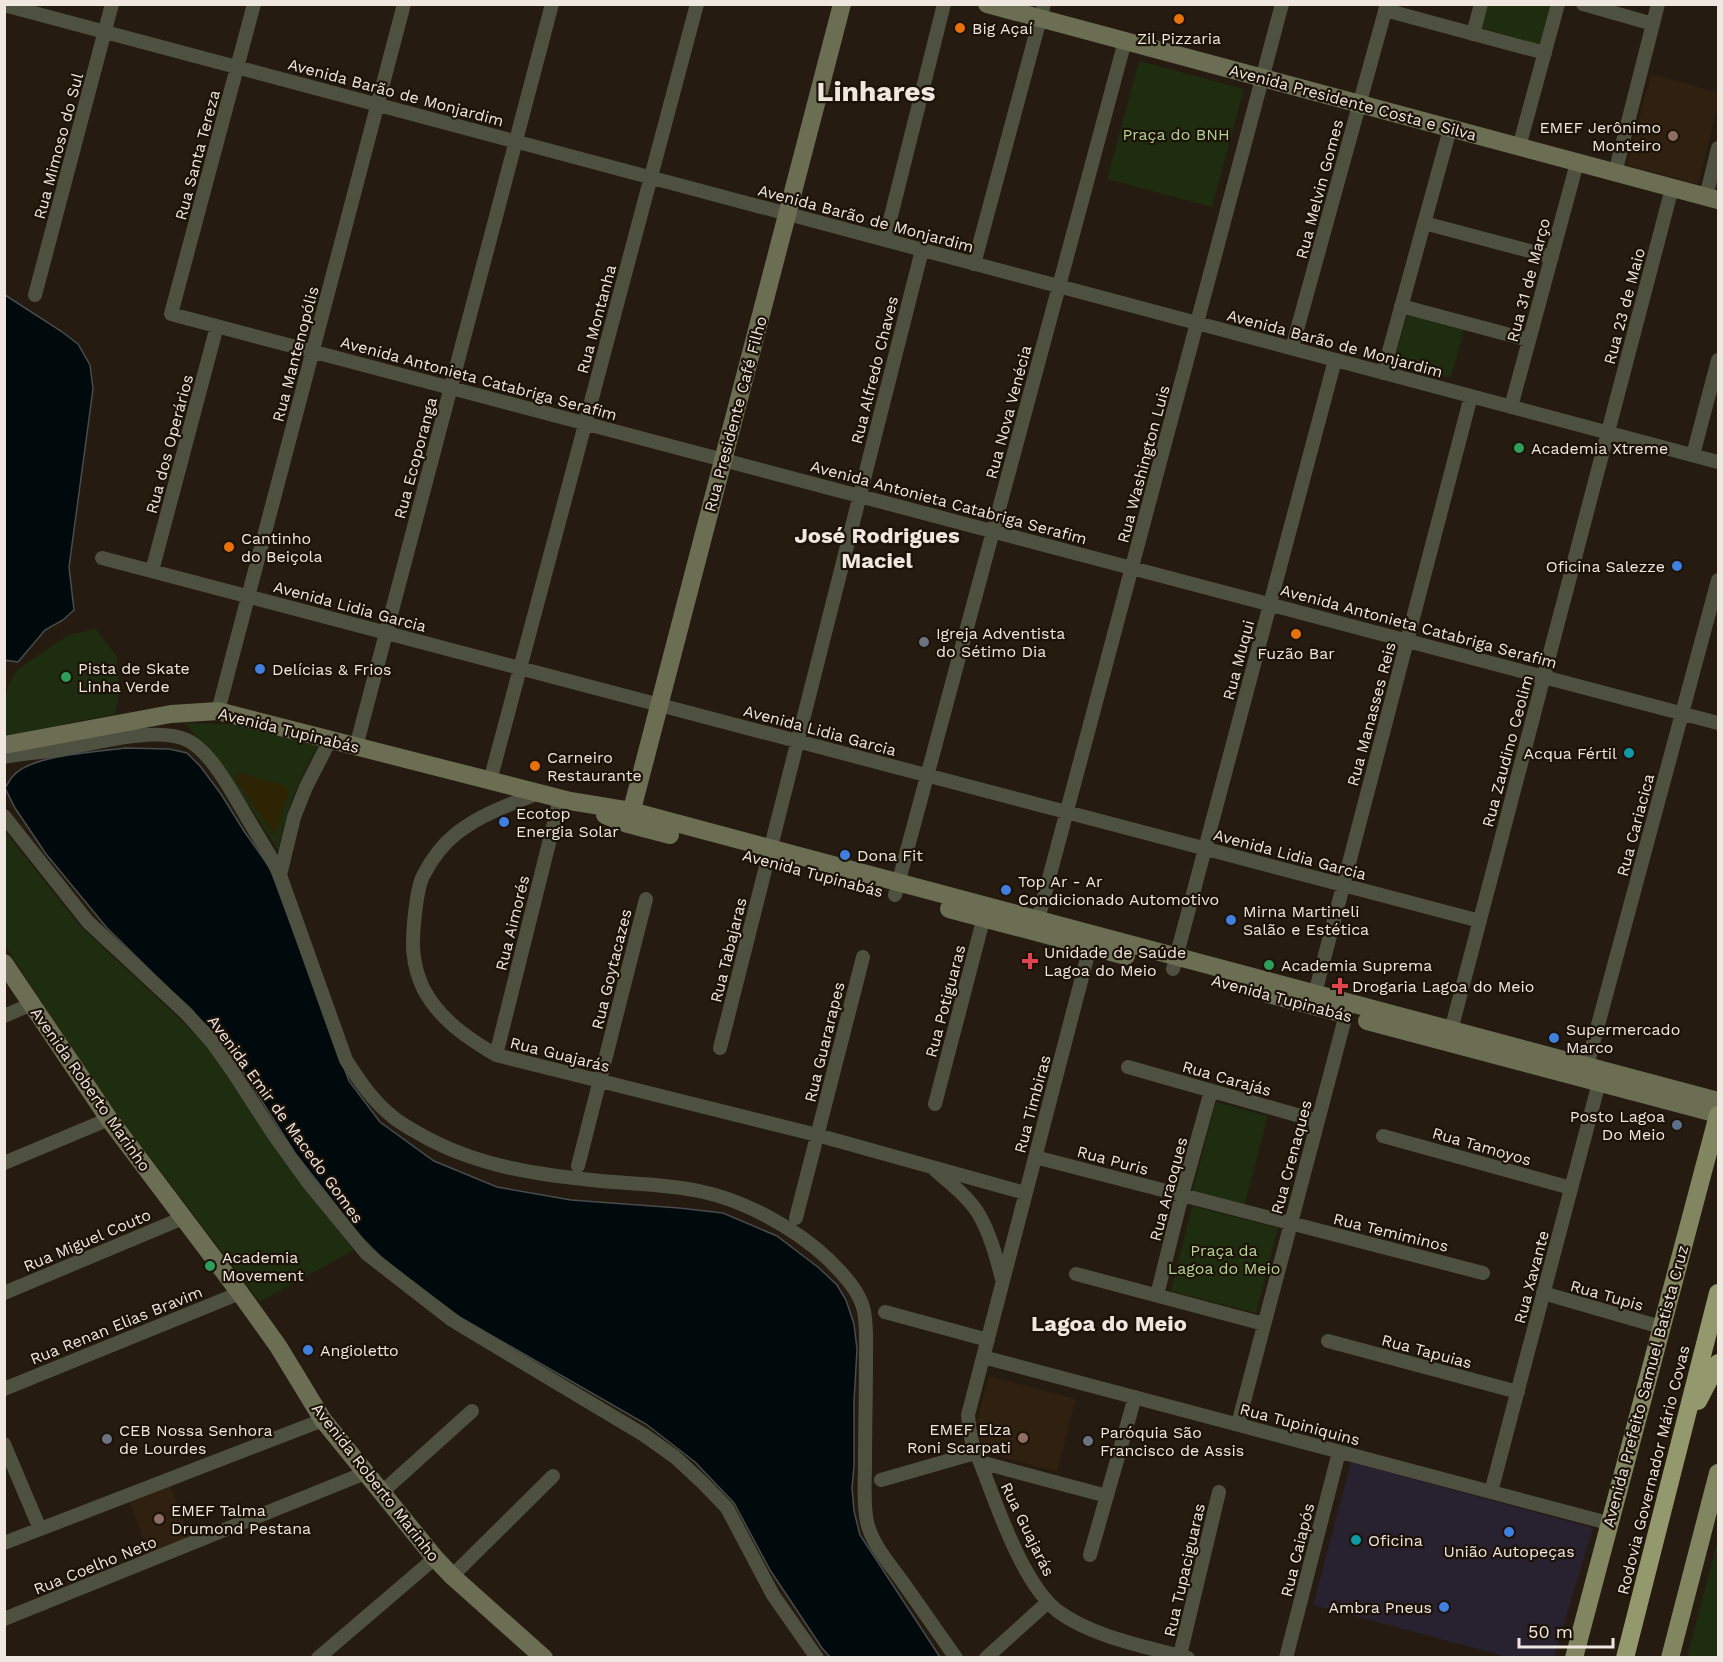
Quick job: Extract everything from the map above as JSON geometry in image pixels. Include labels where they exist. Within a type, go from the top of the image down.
[{"type":"highway","name":"Rodovia Governador Mário Covas","points":[[1625,1658],[1719,1293]]},
{"type":"highway","points":[[1684,1426],[1719,1363]]},
{"type":"main road","name":"Rua Presidente Café Filho","points":[[630,818],[842,4]]},
{"type":"main road","name":"Avenida Presidente Costa e Silva","points":[[987,4],[1042,12],[1125,42],[1712,199]]},
{"type":"main road","name":"Avenida Tupinabás","points":[[4,745],[160,716],[218,711],[539,793],[1593,1074],[1719,1101]]},
{"type":"main road","name":"Avenida Roberto Marinho","points":[[4,963],[109,1119],[278,1346],[323,1420],[435,1558],[544,1658]]},
{"type":"main road","name":"Avenida Tupinabás","points":[[1593,1074],[1719,1115]]},
{"type":"main road","name":"Avenida Prefeito Samuel Batista Cruz","points":[[1574,1658],[1608,1523],[1719,1115]]},
{"type":"main road","points":[[1670,1658],[1719,1473]]},
{"type":"street","name":"Rua Mimoso do Sul","points":[[35,295],[112,4]]},
{"type":"street","name":"Rua Santa Tereza","points":[[171,314],[254,4]]},
{"type":"street","name":"Rua Mantenopólis","points":[[218,711],[404,4]]},
{"type":"street","name":"Rua Ecoporanga","points":[[357,747],[552,4]]},
{"type":"street","name":"Rua Montanha","points":[[490,781],[697,4]]},
{"type":"street","points":[[885,240],[944,4]]},
{"type":"street","name":"Rua Washington Luis","points":[[1036,926],[1282,4]]},
{"type":"street","points":[[1473,34],[1481,4]]},
{"type":"street","points":[[1519,147],[1558,4]]},
{"type":"street","points":[[1583,4],[1653,24]]},
{"type":"street","points":[[1615,173],[1658,4]]},
{"type":"street","name":"Avenida Barão de Monjardim","points":[[4,5],[1719,462]]},
{"type":"street","points":[[1386,7],[1545,53]]},
{"type":"street","name":"Rua Melvin Gomes","points":[[1292,348],[1386,7]]},
{"type":"street","points":[[974,264],[1042,12]]},
{"type":"street","name":"Rua Nova Venécia","points":[[897,889],[1125,42]]},
{"type":"street","points":[[1383,373],[1450,129]]},
{"type":"street","points":[[1712,199],[1719,148]]},
{"type":"street","name":"Rua 31 de Março","points":[[1511,407],[1577,163]]},
{"type":"street","name":"Rua 23 de Maio","points":[[1607,432],[1672,188]]},
{"type":"street","points":[[1424,223],[1551,257]]},
{"type":"street","name":"Rua Alfredo Chaves","points":[[768,855],[922,250]]},
{"type":"street","points":[[1401,306],[1529,340]]},
{"type":"street","name":"Avenida Antonieta Catabriga Serafim","points":[[171,314],[1719,723]]},
{"type":"street","name":"Rua dos Operários","points":[[152,571],[217,326]]},
{"type":"street","name":"Rua Muqui","points":[[1175,963],[1335,360]]},
{"type":"street","points":[[1693,455],[1719,360]]},
{"type":"street","name":"Rua Manasses Reis","points":[[1313,1000],[1471,396]]},
{"type":"street","name":"Rua Zaudino Ceolim","points":[[1450,1036],[1607,432]]},
{"type":"street","name":"Avenida Lidia Garcia","points":[[102,558],[1480,921]]},
{"type":"street","name":"Rua Cariacica","points":[[1593,1074],[1683,713],[1719,580]]},
{"type":"street","points":[[4,757],[138,736],[168,735],[187,740],[201,750],[228,784],[271,856],[280,875],[346,1060],[360,1082],[395,1119],[429,1139],[494,1165],[532,1173],[701,1191],[762,1214],[792,1231],[828,1259],[849,1282],[860,1298],[864,1311],[867,1522],[886,1558],[956,1658]]},
{"type":"street","points":[[280,875],[294,816],[330,740]]},
{"type":"street","name":"Rua Guajarás","points":[[539,793],[486,814],[456,834],[436,854],[422,878],[414,919],[414,957],[424,988],[442,1016],[468,1039],[496,1055],[818,1135],[1025,1193]]},
{"type":"street","name":"Rua Aimorés","points":[[496,1055],[565,800]]},
{"type":"street","name":"Avenida Emir de Macedo Gomes","points":[[4,816],[88,921],[187,1014],[211,1041],[307,1181],[367,1254],[452,1320],[644,1435],[675,1457],[727,1508],[773,1595],[817,1658]]},
{"type":"street","name":"Rua Tabajaras","points":[[720,1048],[768,855]]},
{"type":"street","name":"Rua Goytacazes","points":[[578,1166],[646,899]]},
{"type":"street","name":"Rua Potiguaras","points":[[935,1104],[985,912]]},
{"type":"street","name":"Rua Timbiras","points":[[1002,1281],[1091,941]]},
{"type":"street","name":"Rua Guararapes","points":[[796,1218],[862,957]]},
{"type":"street","points":[[4,1016],[32,1004]]},
{"type":"street","name":"Rua Crenaques","points":[[1238,1424],[1347,1009]]},
{"type":"street","name":"Rua Carajás","points":[[1128,1067],[1318,1121]]},
{"type":"street","name":"Rua Xavante","points":[[1491,1492],[1571,1188],[1593,1074]]},
{"type":"street","name":"Rua Araoques","points":[[1157,1295],[1211,1091]]},
{"type":"street","points":[[4,1162],[109,1119]]},
{"type":"street","name":"Rua Tamoyos","points":[[1383,1136],[1571,1188]]},
{"type":"street","name":"Rua Puris","points":[[1035,1157],[1290,1224]]},
{"type":"street","name":"Rua Guajarás","points":[[931,1167],[961,1193],[977,1213],[988,1234],[1002,1281],[968,1415],[971,1441],[1003,1522],[1028,1575],[1048,1602],[1059,1612],[1104,1635],[1184,1656]]},
{"type":"street","name":"Rua Miguel Couto","points":[[4,1293],[183,1218]]},
{"type":"street","name":"Rua Temiminos","points":[[1290,1224],[1483,1273]]},
{"type":"street","points":[[1076,1274],[1264,1324]]},
{"type":"street","name":"Rua Renan Elias Bravim","points":[[4,1389],[240,1293]]},
{"type":"street","name":"Rua Tupis","points":[[1544,1293],[1661,1327]]},
{"type":"street","points":[[885,1312],[988,1340]]},
{"type":"street","name":"Rua Tapuias","points":[[1328,1341],[1518,1392]]},
{"type":"street","name":"Rua Tupiniquins","points":[[983,1357],[1608,1523]]},
{"type":"street","points":[[1090,1555],[1135,1397]]},
{"type":"street","points":[[381,1493],[472,1410]]},
{"type":"street","points":[[4,1543],[323,1420]]},
{"type":"street","points":[[4,1444],[40,1529]]},
{"type":"street","name":"Rua Caiapós","points":[[1286,1658],[1339,1452]]},
{"type":"street","points":[[881,1480],[978,1458],[1107,1496]]},
{"type":"street","name":"Rua Coelho Neto","points":[[4,1619],[365,1473]]},
{"type":"street","points":[[452,1576],[553,1476]]},
{"type":"street","name":"Rua Tupaciguaras","points":[[1184,1656],[1220,1492]]},
{"type":"street","points":[[318,1658],[435,1558]]},
{"type":"street","points":[[986,1658],[1048,1602]]},
{"type":"shaded area","name":"EMEF Jerônimo Monteiro","points":[[1651,74],[1718,92],[1718,106],[1698,184],[1627,165]]},
{"type":"shaded area","points":[[5,295],[78,344],[90,365],[93,389],[69,567],[74,610],[63,620],[45,630],[18,662],[4,660]]},
{"type":"shaded area","points":[[125,748],[169,749],[187,753],[221,794],[270,868],[349,1081],[380,1122],[434,1161],[497,1187],[571,1200],[723,1213],[777,1236],[837,1285],[846,1300],[854,1324],[857,1349],[852,1488],[854,1511],[860,1535],[940,1657],[830,1657],[770,1570],[734,1503],[695,1462],[646,1424],[461,1318],[385,1261],[360,1236],[295,1153],[246,1076],[213,1032],[107,928],[46,854],[15,808],[5,788],[13,776],[34,763],[65,756]]},
{"type":"shaded area","name":"EMEF Elza Roni Scarpati","points":[[989,1376],[1076,1399],[1057,1472],[984,1452],[976,1424]]},
{"type":"shaded area","points":[[1351,1462],[1593,1528],[1554,1657],[1508,1657],[1313,1605]]},
{"type":"shaded area","name":"EMEF Talma Drumond Pestana","points":[[170,1485],[190,1538],[149,1554],[129,1501]]},
{"type":"green space","points":[[1487,5],[1552,5],[1541,45],[1481,28]]},
{"type":"green space","name":"Praça do BNH","points":[[1139,61],[1244,89],[1212,207],[1107,179]]},
{"type":"green space","points":[[1407,315],[1464,330],[1451,378],[1394,363]]},
{"type":"green space","name":"Pista de Skate Linha Verde","points":[[96,629],[117,657],[119,694],[115,714],[5,736],[5,699],[8,685],[18,669],[68,635]]},
{"type":"green space","points":[[184,723],[231,724],[318,746],[294,796],[278,850],[232,780]]},
{"type":"green space","points":[[4,830],[80,926],[206,1046],[296,1178],[354,1250],[260,1302],[107,1101],[5,946]]},
{"type":"green space","points":[[1216,1102],[1268,1116],[1244,1207],[1192,1193]]},
{"type":"green space","name":"Praça da Lagoa do Meio","points":[[1192,1206],[1278,1228],[1256,1313],[1171,1291]]},
{"type":"green space","points":[[1718,1539],[1718,1657],[1687,1657]]},
{"type":"sand","points":[[240,773],[286,786],[289,793],[275,834],[272,833],[235,778],[235,775]]},
{"type":"place","name":"Zil Pizzaria","points":[[1179,19]]},
{"type":"place","name":"Big Açaí","points":[[960,28]]},
{"type":"place","name":"EMEF Jerônimo Monteiro","points":[[1673,136]]},
{"type":"place","name":"Academia Xtreme","points":[[1519,448]]},
{"type":"place","name":"Cantinho do Beiçola","points":[[229,547]]},
{"type":"place","name":"Oficina Salezze","points":[[1677,566]]},
{"type":"place","name":"Fuzão Bar","points":[[1296,634]]},
{"type":"place","name":"Igreja Adventista do Sétimo Dia","points":[[924,642]]},
{"type":"place","name":"Delícias & Frios","points":[[260,669]]},
{"type":"place","name":"Pista de Skate Linha Verde","points":[[66,677]]},
{"type":"place","name":"Acqua Fértil","points":[[1629,753]]},
{"type":"place","name":"Carneiro Restaurante","points":[[535,766]]},
{"type":"place","name":"Ecotop Energia Solar","points":[[504,822]]},
{"type":"place","name":"Dona Fit","points":[[845,855]]},
{"type":"place","name":"Top Ar - Ar Condicionado Automotivo","points":[[1006,890]]},
{"type":"place","name":"Mirna Martineli Salão e Estética","points":[[1231,920]]},
{"type":"place","name":"Unidade de Saúde Lagoa do Meio","points":[[1030,961]]},
{"type":"place","name":"Academia Suprema","points":[[1269,965]]},
{"type":"place","name":"Drogaria Lagoa do Meio","points":[[1340,986]]},
{"type":"place","name":"Supermercado Marco","points":[[1554,1038]]},
{"type":"place","name":"Posto Lagoa Do Meio","points":[[1677,1125]]},
{"type":"place","name":"Academia Movement","points":[[210,1266]]},
{"type":"place","name":"Angioletto","points":[[308,1350]]},
{"type":"place","name":"EMEF Elza Roni Scarpati","points":[[1023,1438]]},
{"type":"place","name":"CEB Nossa Senhora de Lourdes","points":[[107,1439]]},
{"type":"place","name":"Paróquia São Francisco de Assis","points":[[1088,1441]]},
{"type":"place","name":"EMEF Talma Drumond Pestana","points":[[159,1519]]},
{"type":"place","name":"União Autopeças","points":[[1509,1532]]},
{"type":"place","name":"Oficina","points":[[1356,1540]]},
{"type":"place","name":"Ambra Pneus","points":[[1444,1607]]},
{"type":"district","name":"Linhares","points":[[876,91]]},
{"type":"district","name":"José Rodrigues Maciel","points":[[877,548]]},
{"type":"district","name":"Lagoa do Meio","points":[[1109,1323]]}]
